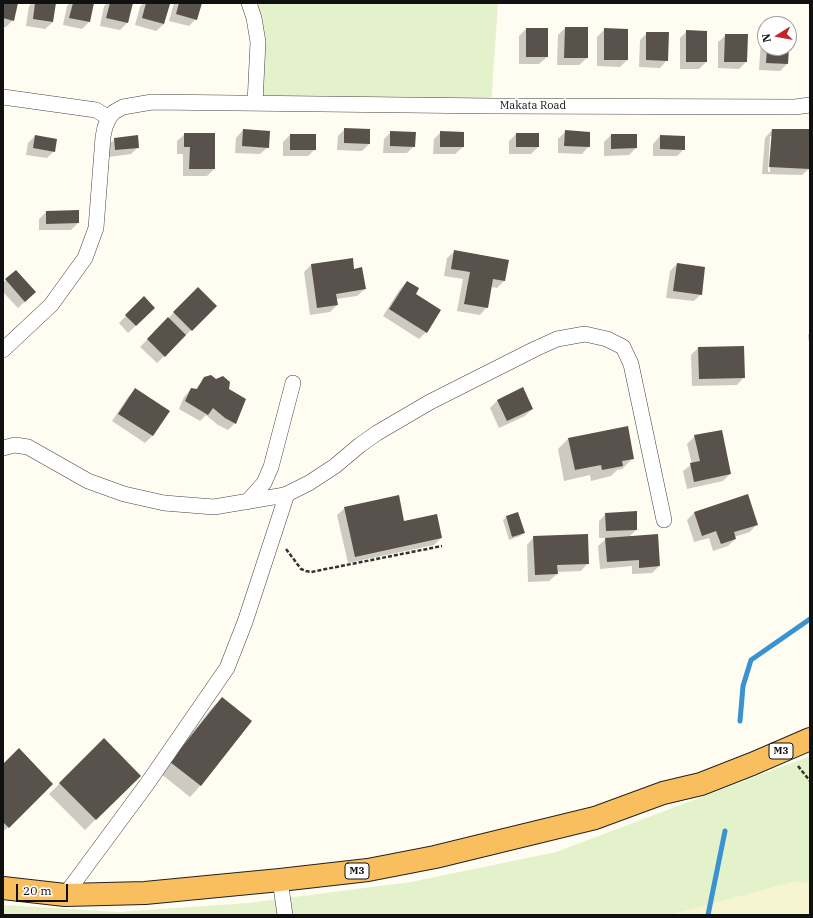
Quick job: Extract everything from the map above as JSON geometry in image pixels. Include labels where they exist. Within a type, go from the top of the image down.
[{"type":"highway","name":"M3","points":[[3,888],[65,895],[145,893],[368,870],[435,857],[595,818],[663,793],[701,784],[810,739]]},
{"type":"street","points":[[249,3],[254,18],[258,42],[256,102]]},
{"type":"street","points":[[3,97],[96,110],[109,118],[105,126],[103,137],[96,228],[85,258],[51,304],[3,350]]},
{"type":"street","name":"Makata Road","points":[[109,118],[114,112],[124,107],[152,102],[256,102],[491,106],[795,107],[810,105]]},
{"type":"street","points":[[3,448],[15,445],[28,447],[88,481],[124,494],[164,503],[214,507],[283,495],[308,484],[335,466],[377,433],[430,402],[557,339],[585,334],[607,339],[623,348],[631,364],[664,520]]},
{"type":"street","points":[[247,502],[264,483],[271,467],[293,383]]},
{"type":"street","points":[[65,895],[147,784],[227,668],[234,654],[275,534],[283,495],[268,474]]},
{"type":"street","points":[[280,880],[285,915]]},
{"type":"path","points":[[275,534],[301,569],[306,572],[442,546]]},
{"type":"shaded area","points":[[793,882],[810,883],[810,915],[670,915]]},
{"type":"green space","points":[[249,3],[498,3],[491,106],[255,103]]},
{"type":"green space","points":[[810,756],[810,883],[793,882],[670,915],[3,915],[3,905],[119,912],[248,903],[411,882],[556,852]]},
{"type":"building","points":[[3,3],[18,3],[14,21],[3,18]]},
{"type":"building","points":[[35,3],[56,3],[53,22],[33,19]]},
{"type":"building","points":[[73,3],[94,3],[90,22],[69,18]]},
{"type":"building","points":[[110,3],[133,3],[128,23],[106,18]]},
{"type":"building","points":[[146,3],[170,4],[164,24],[142,18]]},
{"type":"building","points":[[179,3],[202,3],[197,20],[176,14]]},
{"type":"building","points":[[565,27],[588,27],[588,58],[564,58]]},
{"type":"building","points":[[526,28],[548,28],[548,57],[526,57]]},
{"type":"building","points":[[604,28],[628,29],[628,60],[604,60]]},
{"type":"building","points":[[686,30],[707,31],[707,62],[686,62]]},
{"type":"building","points":[[646,32],[669,32],[668,61],[646,60]]},
{"type":"building","points":[[725,34],[748,34],[747,62],[724,62]]},
{"type":"building","points":[[766,56],[788,56],[788,64],[766,63]]},
{"type":"building","points":[[344,128],[370,129],[370,144],[344,143]]},
{"type":"building","points":[[243,129],[270,131],[269,148],[242,146]]},
{"type":"building","points":[[772,129],[810,129],[810,169],[769,167]]},
{"type":"building","points":[[565,130],[590,132],[590,147],[564,146]]},
{"type":"building","points":[[390,131],[416,132],[415,147],[390,146]]},
{"type":"building","points":[[440,131],[464,132],[464,147],[440,147]]},
{"type":"building","points":[[184,133],[215,133],[215,169],[189,169],[190,147],[184,147]]},
{"type":"building","points":[[516,133],[539,133],[539,147],[516,147]]},
{"type":"building","points":[[290,134],[316,134],[316,150],[290,150]]},
{"type":"building","points":[[611,134],[637,134],[637,148],[611,149]]},
{"type":"building","points":[[35,135],[57,139],[55,152],[33,148]]},
{"type":"building","points":[[138,135],[139,148],[115,150],[114,138]]},
{"type":"building","points":[[660,135],[685,136],[685,150],[660,149]]},
{"type":"building","points":[[79,210],[79,223],[46,224],[46,211]]},
{"type":"building","points":[[454,250],[509,260],[505,281],[493,279],[488,308],[464,304],[470,272],[451,269]]},
{"type":"building","points":[[353,258],[354,269],[362,267],[366,289],[336,294],[338,305],[317,308],[311,264]]},
{"type":"building","points":[[677,263],[705,267],[702,295],[673,291]]},
{"type":"building","points":[[16,270],[36,292],[25,302],[5,279]]},
{"type":"building","points":[[407,281],[419,288],[416,294],[441,310],[427,333],[389,309]]},
{"type":"building","points":[[198,287],[217,306],[192,331],[173,312]]},
{"type":"building","points":[[144,296],[155,308],[136,326],[125,315]]},
{"type":"building","points":[[168,317],[186,335],[165,357],[147,339]]},
{"type":"building","points":[[744,346],[745,378],[699,379],[698,347]]},
{"type":"building","points":[[211,375],[216,379],[223,376],[230,382],[229,389],[246,399],[236,424],[225,418],[213,408],[208,415],[185,401],[191,388],[197,389],[204,377]]},
{"type":"building","points":[[523,387],[533,409],[507,421],[497,400]]},
{"type":"building","points":[[135,388],[170,411],[153,436],[118,414]]},
{"type":"building","points":[[628,426],[634,459],[622,461],[623,466],[602,470],[601,465],[575,470],[568,438]]},
{"type":"building","points":[[722,430],[731,474],[694,482],[690,463],[700,461],[694,435]]},
{"type":"building","points":[[748,494],[758,525],[734,532],[736,539],[721,544],[716,531],[702,536],[694,512]]},
{"type":"building","points":[[399,495],[404,521],[437,514],[442,538],[355,557],[344,507]]},
{"type":"building","points":[[637,511],[637,530],[606,531],[605,513]]},
{"type":"building","points":[[518,512],[525,533],[512,537],[506,516]]},
{"type":"building","points":[[588,534],[589,564],[557,565],[558,574],[535,575],[533,536]]},
{"type":"building","points":[[658,534],[660,566],[639,568],[639,560],[607,562],[605,538]]},
{"type":"building","points":[[222,697],[252,721],[201,786],[170,762]]},
{"type":"building","points":[[104,738],[141,776],[96,820],[59,783]]},
{"type":"building","points":[[19,748],[53,784],[9,828],[3,822],[3,764]]},
{"type":"waterway","points":[[740,721],[743,686],[751,660],[810,619]]},
{"type":"waterway","points":[[708,915],[725,831]]}]
